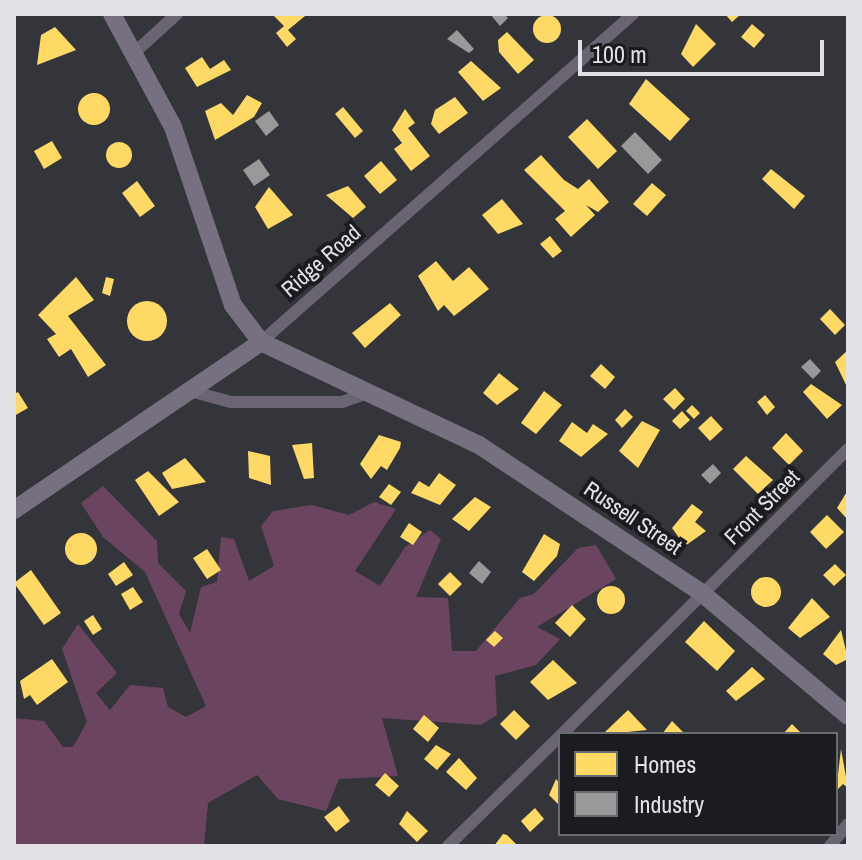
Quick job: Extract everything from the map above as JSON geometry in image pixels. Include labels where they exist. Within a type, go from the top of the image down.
[{"type":"main road","name":"Russell Street","points":[[112,14],[184,154],[233,305],[261,342],[451,427],[703,594],[848,716]]},
{"type":"main road","name":"Ridge Road","points":[[14,510],[261,342]]},
{"type":"street","points":[[134,53],[177,14]]},
{"type":"street","name":"Ridge Road","points":[[261,342],[633,14]]},
{"type":"street","points":[[190,391],[231,402],[342,402],[371,392]]},
{"type":"street","name":"Front Street","points":[[564,732],[848,449]]},
{"type":"street","name":"Front Street","points":[[448,846],[558,738]]},
{"type":"street","points":[[830,846],[848,824]]},
{"type":"shaded area","points":[[103,486],[157,541],[158,563],[186,591],[179,614],[190,633],[201,587],[217,582],[221,537],[234,539],[249,581],[274,566],[261,526],[273,511],[312,505],[349,515],[374,502],[396,509],[355,571],[380,586],[405,547],[430,530],[441,539],[416,597],[448,598],[452,651],[476,651],[520,598],[534,594],[578,548],[596,545],[616,579],[537,627],[560,639],[536,665],[495,676],[497,715],[481,725],[382,718],[398,776],[339,779],[326,811],[278,799],[257,775],[208,803],[204,846],[14,846],[14,718],[44,721],[63,747],[73,747],[87,722],[62,649],[78,624],[117,673],[96,693],[110,710],[130,685],[163,688],[168,707],[186,717],[206,706],[145,572],[103,537],[81,503]]},
{"type":"building: Homes","points":[[272,14],[305,16],[288,30],[296,39],[287,47],[276,33],[284,26]]},
{"type":"building: Homes","points":[[725,14],[741,14],[732,22]]},
{"type":"building: Homes","points":[[547,15],[557,19],[561,29],[557,39],[547,43],[537,39],[533,29],[537,19]]},
{"type":"building: Homes","points":[[696,24],[716,44],[693,67],[681,54]]},
{"type":"building: Homes","points":[[752,24],[765,35],[754,48],[741,37]]},
{"type":"building: Homes","points":[[55,27],[76,50],[37,65],[41,35]]},
{"type":"building: Homes","points":[[507,32],[534,60],[518,74],[499,52],[498,40]]},
{"type":"building: Homes","points":[[202,57],[210,69],[224,60],[231,70],[197,87],[185,68]]},
{"type":"building: Homes","points":[[471,61],[501,88],[483,101],[458,72]]},
{"type":"building: Homes","points":[[646,79],[690,119],[670,141],[629,104]]},
{"type":"building: Homes","points":[[94,93],[106,97],[110,109],[106,121],[94,125],[82,121],[78,109],[82,97]]},
{"type":"building: Homes","points":[[247,95],[262,103],[254,117],[215,140],[205,111],[221,103],[233,115]]},
{"type":"building: Homes","points":[[455,97],[468,113],[439,134],[431,124],[435,110]]},
{"type":"building: Homes","points":[[343,107],[363,131],[355,138],[335,114]]},
{"type":"building: Homes","points":[[405,109],[415,123],[408,128],[430,156],[411,171],[394,149],[402,143],[392,130]]},
{"type":"building: Homes","points":[[587,119],[617,151],[598,169],[568,137]]},
{"type":"building: Homes","points":[[52,141],[62,158],[44,169],[34,151]]},
{"type":"building: Homes","points":[[119,142],[128,146],[132,155],[128,164],[119,168],[110,164],[106,155],[110,146]]},
{"type":"building: Homes","points":[[541,155],[564,180],[578,189],[589,179],[609,202],[598,212],[586,205],[595,215],[571,237],[555,219],[565,211],[524,170]]},
{"type":"building: Homes","points":[[381,161],[397,180],[380,194],[364,176]]},
{"type":"building: Homes","points":[[771,169],[805,196],[794,209],[762,179]]},
{"type":"building: Homes","points":[[137,181],[155,206],[140,217],[122,193]]},
{"type":"building: Homes","points":[[652,183],[666,195],[647,216],[633,204]]},
{"type":"building: Homes","points":[[348,186],[366,207],[353,218],[326,195]]},
{"type":"building: Homes","points":[[269,187],[293,215],[268,229],[255,207]]},
{"type":"building: Homes","points":[[502,199],[523,224],[498,234],[482,215]]},
{"type":"building: Homes","points":[[550,236],[562,251],[553,258],[540,244]]},
{"type":"building: Homes","points":[[436,261],[453,281],[469,267],[489,289],[454,316],[444,305],[438,311],[418,276]]},
{"type":"building: Homes","points":[[76,277],[94,300],[68,316],[106,365],[88,377],[71,349],[59,357],[47,339],[56,334],[38,315]]},
{"type":"building: Homes","points":[[106,277],[114,279],[110,296],[102,293]]},
{"type":"building: Homes","points":[[147,301],[161,307],[167,321],[161,335],[147,341],[133,335],[127,321],[133,307]]},
{"type":"building: Homes","points":[[390,303],[401,315],[365,348],[352,333]]},
{"type":"building: Homes","points":[[830,309],[845,325],[835,335],[820,319]]},
{"type":"building: Homes","points":[[848,350],[848,389],[835,362]]},
{"type":"building: Homes","points":[[601,364],[615,377],[605,389],[590,376]]},
{"type":"building: Homes","points":[[499,373],[519,389],[497,405],[483,393]]},
{"type":"building: Homes","points":[[811,384],[842,405],[827,419],[803,392]]},
{"type":"building: Homes","points":[[675,388],[685,399],[674,410],[663,399]]},
{"type":"building: Homes","points":[[544,391],[562,405],[536,434],[521,423]]},
{"type":"building: Homes","points":[[18,392],[28,408],[14,416],[14,394]]},
{"type":"building: Homes","points":[[765,395],[775,407],[767,415],[757,402]]},
{"type":"building: Homes","points":[[692,405],[700,413],[694,419],[686,411]]},
{"type":"building: Homes","points":[[625,409],[633,417],[622,428],[615,420]]},
{"type":"building: Homes","points":[[682,411],[690,420],[680,429],[672,421]]},
{"type":"building: Homes","points":[[711,416],[723,429],[710,441],[698,428]]},
{"type":"building: Homes","points":[[642,421],[660,430],[638,468],[619,451]]},
{"type":"building: Homes","points":[[572,422],[587,433],[593,424],[608,434],[581,457],[559,441]]},
{"type":"building: Homes","points":[[786,433],[803,451],[789,465],[772,448]]},
{"type":"building: Homes","points":[[379,435],[401,442],[400,448],[387,470],[381,466],[371,479],[360,464]]},
{"type":"building: Homes","points":[[312,443],[314,478],[304,479],[292,445]]},
{"type":"building: Homes","points":[[248,451],[270,456],[271,485],[249,478]]},
{"type":"building: Homes","points":[[746,456],[773,480],[758,494],[733,469]]},
{"type":"building: Homes","points":[[185,458],[206,482],[172,489],[162,473]]},
{"type":"building: Homes","points":[[148,471],[179,502],[159,516],[135,480]]},
{"type":"building: Homes","points":[[439,473],[456,485],[440,505],[411,493],[419,481],[429,487]]},
{"type":"building: Homes","points":[[389,484],[401,492],[391,505],[379,497]]},
{"type":"building: Homes","points":[[848,490],[848,520],[837,508]]},
{"type":"building: Homes","points":[[475,497],[491,507],[469,531],[452,519]]},
{"type":"building: Homes","points":[[692,504],[703,512],[695,522],[706,531],[685,546],[672,528]]},
{"type":"building: Homes","points":[[827,515],[844,532],[826,549],[810,532]]},
{"type":"building: Homes","points":[[409,523],[422,532],[413,545],[400,537]]},
{"type":"building: Homes","points":[[81,533],[92,538],[97,549],[92,560],[81,565],[70,560],[65,549],[70,538]]},
{"type":"building: Homes","points":[[544,534],[560,544],[557,556],[534,581],[522,572]]},
{"type":"building: Homes","points":[[207,549],[221,570],[207,579],[193,558]]},
{"type":"building: Homes","points":[[124,562],[133,575],[116,586],[108,574]]},
{"type":"building: Homes","points":[[835,564],[846,575],[834,586],[823,575]]},
{"type":"building: Homes","points":[[31,570],[61,613],[44,625],[14,583]]},
{"type":"building: Homes","points":[[450,572],[462,584],[450,596],[438,584]]},
{"type":"building: Homes","points":[[766,577],[777,581],[781,592],[777,603],[766,607],[755,603],[751,592],[755,581]]},
{"type":"building: Homes","points":[[611,586],[621,590],[625,600],[621,610],[611,614],[601,610],[597,600],[601,590]]},
{"type":"building: Homes","points":[[133,587],[143,602],[130,610],[121,594]]},
{"type":"building: Homes","points":[[812,598],[830,617],[800,638],[788,628]]},
{"type":"building: Homes","points":[[572,605],[586,619],[570,637],[555,623]]},
{"type":"building: Homes","points":[[93,615],[102,629],[93,635],[84,621]]},
{"type":"building: Homes","points":[[704,621],[735,651],[717,671],[685,642]]},
{"type":"building: Homes","points":[[841,630],[848,659],[836,665],[823,654]]},
{"type":"building: Homes","points":[[495,631],[503,638],[494,647],[486,640]]},
{"type":"building: Homes","points":[[52,659],[68,682],[37,705],[30,695],[24,699],[20,681]]},
{"type":"building: Homes","points":[[553,660],[577,683],[548,700],[530,682]]},
{"type":"building: Homes","points":[[752,667],[765,679],[736,701],[726,691]]},
{"type":"building: Homes","points":[[514,710],[530,726],[516,740],[500,724]]},
{"type":"building: Homes","points":[[628,710],[647,730],[627,732],[605,732]]},
{"type":"building: Homes","points":[[424,715],[439,728],[428,742],[413,729]]},
{"type":"building: Homes","points":[[672,721],[683,732],[664,732]]},
{"type":"building: Homes","points":[[792,724],[800,732],[785,732]]},
{"type":"building: Homes","points":[[436,745],[451,754],[437,770],[424,759]]},
{"type":"building: Homes","points":[[841,749],[848,788],[843,784],[838,789]]},
{"type":"building: Homes","points":[[459,758],[477,778],[466,790],[446,772]]},
{"type":"building: Homes","points":[[385,773],[399,786],[389,797],[375,785]]},
{"type":"building: Homes","points":[[556,779],[558,804],[549,795]]},
{"type":"building: Homes","points":[[339,806],[350,821],[336,832],[324,817]]},
{"type":"building: Homes","points":[[535,808],[544,819],[530,832],[521,821]]},
{"type":"building: Homes","points":[[407,811],[428,831],[417,842],[399,824]]},
{"type":"building: Homes","points":[[503,834],[518,846],[494,846]]},
{"type":"building: Industry","points":[[490,14],[504,14],[508,18],[500,26]]},
{"type":"building: Industry","points":[[457,30],[474,49],[469,53],[447,39]]},
{"type":"building: Industry","points":[[269,111],[279,125],[266,136],[255,121]]},
{"type":"building: Industry","points":[[635,132],[662,160],[648,174],[621,146]]},
{"type":"building: Industry","points":[[259,159],[270,175],[254,186],[243,170]]},
{"type":"building: Industry","points":[[810,359],[821,371],[813,379],[801,367]]},
{"type":"building: Industry","points":[[713,464],[721,473],[710,484],[701,475]]},
{"type":"building: Industry","points":[[479,561],[491,572],[482,584],[469,573]]}]
